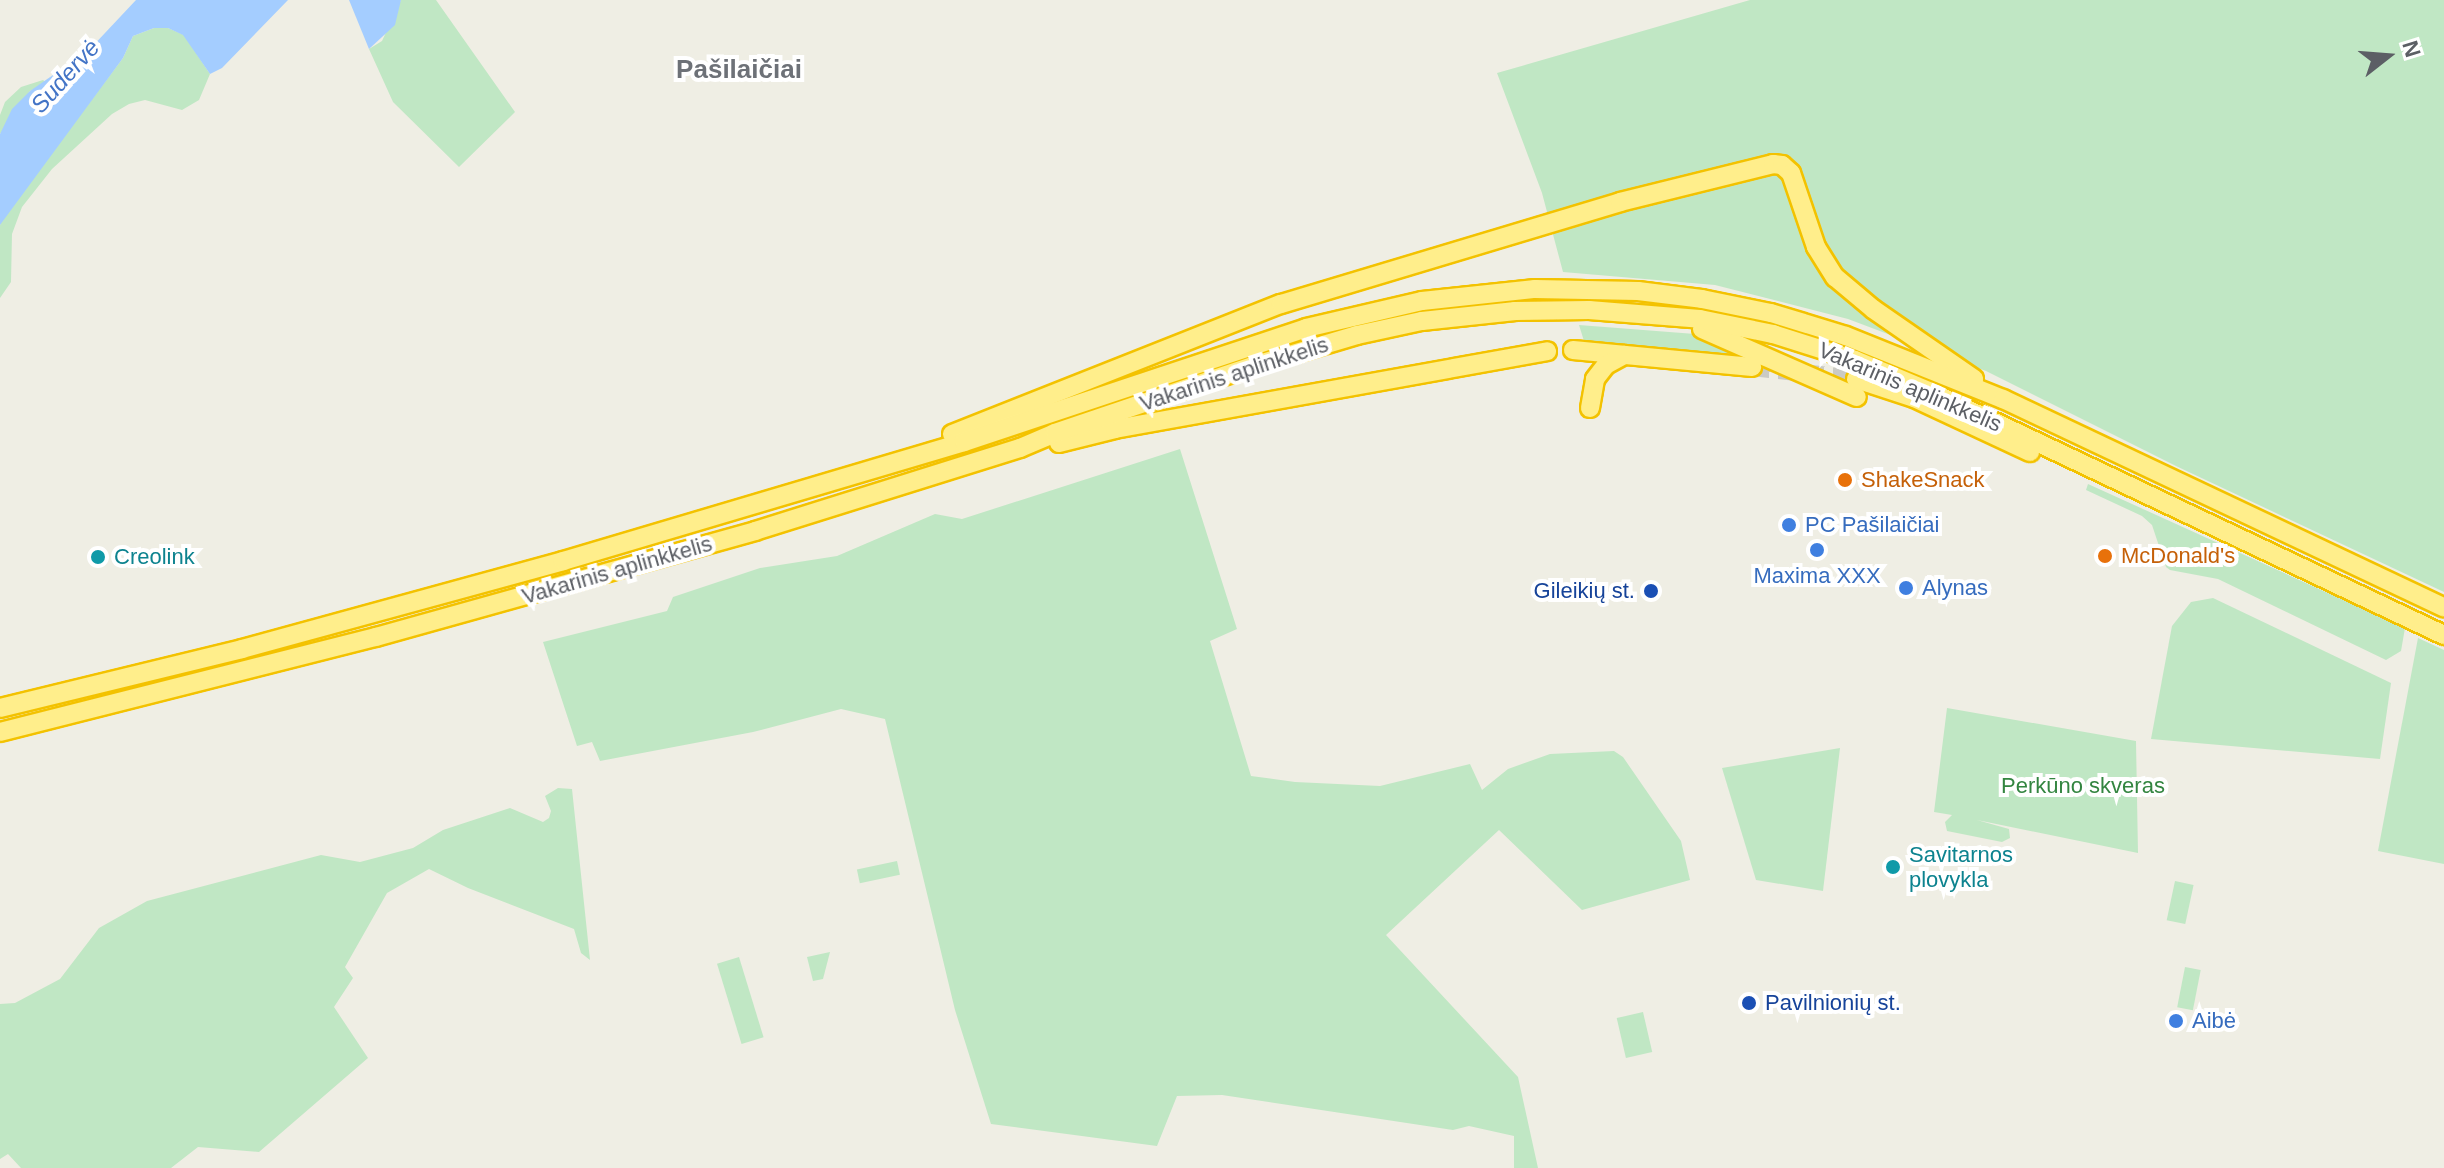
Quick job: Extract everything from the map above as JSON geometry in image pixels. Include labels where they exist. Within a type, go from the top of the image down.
[{"type":"highway","points":[[900,460],[945,437],[1281,304],[1620,202],[1773,164],[1782,165],[1791,173],[1816,247],[1835,277],[1873,309],[2003,399]]},
{"type":"highway","name":"Vakarinis aplinkkelis","points":[[0,708],[382,612],[900,460],[1352,316],[1447,297],[1535,289],[1638,291],[1702,299],[1771,313],[1846,336],[2003,399],[2444,607]]},
{"type":"highway","name":"Vakarinis aplinkkelis","points":[[0,732],[525,596],[817,513],[1020,448],[1055,433],[1256,365],[1357,335],[1422,321],[1515,311],[1589,310],[1653,314],[1773,334],[1877,369],[2444,635]]},
{"type":"highway","points":[[1699,323],[1856,388],[1914,398],[2156,507],[2215,526]]},
{"type":"highway","points":[[1573,350],[1752,367]]},
{"type":"highway","points":[[1020,448],[1547,351]]},
{"type":"highway","points":[[1590,408],[1595,379],[1612,360],[1624,355]]},
{"type":"green space","points":[[401,0],[436,0],[515,112],[459,167],[393,102],[369,49],[382,41]]},
{"type":"green space","points":[[1750,0],[2444,0],[2444,592],[2176,466],[1986,371],[1848,319],[1715,285],[1563,272],[1542,193],[1497,73]]},
{"type":"green space","points":[[154,28],[168,28],[184,35],[210,74],[199,100],[182,110],[145,100],[129,104],[112,114],[52,169],[22,207],[12,234],[11,282],[0,298],[0,225],[4,216],[123,58],[133,36]]},
{"type":"green space","points":[[43,80],[47,83],[30,91],[0,134],[0,115],[5,102],[21,87]]},
{"type":"green space","points":[[1579,325],[1695,334],[1752,359],[1591,345],[1584,341]]},
{"type":"green space","points":[[1180,449],[1237,629],[1210,641],[1251,776],[1295,782],[1380,786],[1470,764],[1482,790],[1508,769],[1550,754],[1614,751],[1623,757],[1681,841],[1690,880],[1582,910],[1499,830],[1386,935],[1518,1077],[1538,1168],[1514,1168],[1514,1136],[1469,1126],[1453,1130],[1222,1095],[1177,1096],[1157,1146],[991,1124],[955,1010],[885,719],[841,709],[753,732],[600,761],[592,742],[577,746],[543,642],[667,611],[673,597],[760,568],[837,556],[935,514],[962,519]]},
{"type":"green space","points":[[2088,484],[2405,628],[2401,651],[2386,660],[2218,579],[2170,570],[2166,567],[2152,525],[2142,516],[2086,490]]},
{"type":"green space","points":[[2213,598],[2391,683],[2380,759],[2151,739],[2172,626],[2191,602]]},
{"type":"green space","points":[[2418,638],[2444,650],[2444,864],[2378,851]]},
{"type":"green space","name":"Perkūno skveras","points":[[1947,708],[2136,741],[2138,853],[1977,820],[2009,829],[2010,838],[2002,842],[1947,831],[1945,822],[1952,815],[1934,812]]},
{"type":"green space","points":[[1840,748],[1823,891],[1756,880],[1722,768]]},
{"type":"green space","points":[[558,788],[572,789],[590,960],[581,953],[574,929],[468,888],[429,869],[387,893],[345,967],[353,978],[334,1007],[368,1058],[259,1152],[198,1147],[171,1168],[21,1168],[8,1154],[0,1159],[0,1004],[15,1003],[60,979],[99,928],[147,901],[321,855],[360,862],[413,848],[443,830],[510,808],[543,822],[549,818],[551,811],[545,796]]},
{"type":"green space","points":[[897,861],[900,875],[860,883],[857,870]]},
{"type":"green space","points":[[2175,881],[2194,885],[2185,924],[2167,920]]},
{"type":"green space","points":[[830,952],[823,979],[813,981],[807,957]]},
{"type":"green space","points":[[739,957],[764,1037],[742,1044],[717,964]]},
{"type":"green space","points":[[2185,967],[2201,970],[2193,1010],[2177,1007]]},
{"type":"green space","points":[[1643,1012],[1652,1052],[1626,1058],[1617,1018]]},
{"type":"water","name":"Sudervė","points":[[136,0],[288,0],[222,68],[210,74],[183,35],[168,28],[154,28],[133,36],[123,58],[0,225],[0,134],[12,109],[30,91],[89,50]]},
{"type":"water","points":[[349,0],[401,0],[395,25],[369,49]]},
{"type":"tunnel","points":[[1752,367],[1856,379]]},
{"type":"place","name":"ShakeSnack","points":[[1845,480]]},
{"type":"place","name":"PC Pašilaičiai","points":[[1789,525]]},
{"type":"place","name":"Maxima XXX","points":[[1817,550]]},
{"type":"place","name":"McDonald's","points":[[2105,556]]},
{"type":"place","name":"Creolink","points":[[98,557]]},
{"type":"place","name":"Alynas","points":[[1906,588]]},
{"type":"place","name":"Gileikių st.","points":[[1651,591]]},
{"type":"place","name":"Savitarnos plovykla","points":[[1893,867]]},
{"type":"place","name":"Pavilnionių st.","points":[[1749,1003]]},
{"type":"place","name":"Aibė","points":[[2176,1021]]},
{"type":"district","name":"Pašilaičiai","points":[[739,70]]}]
